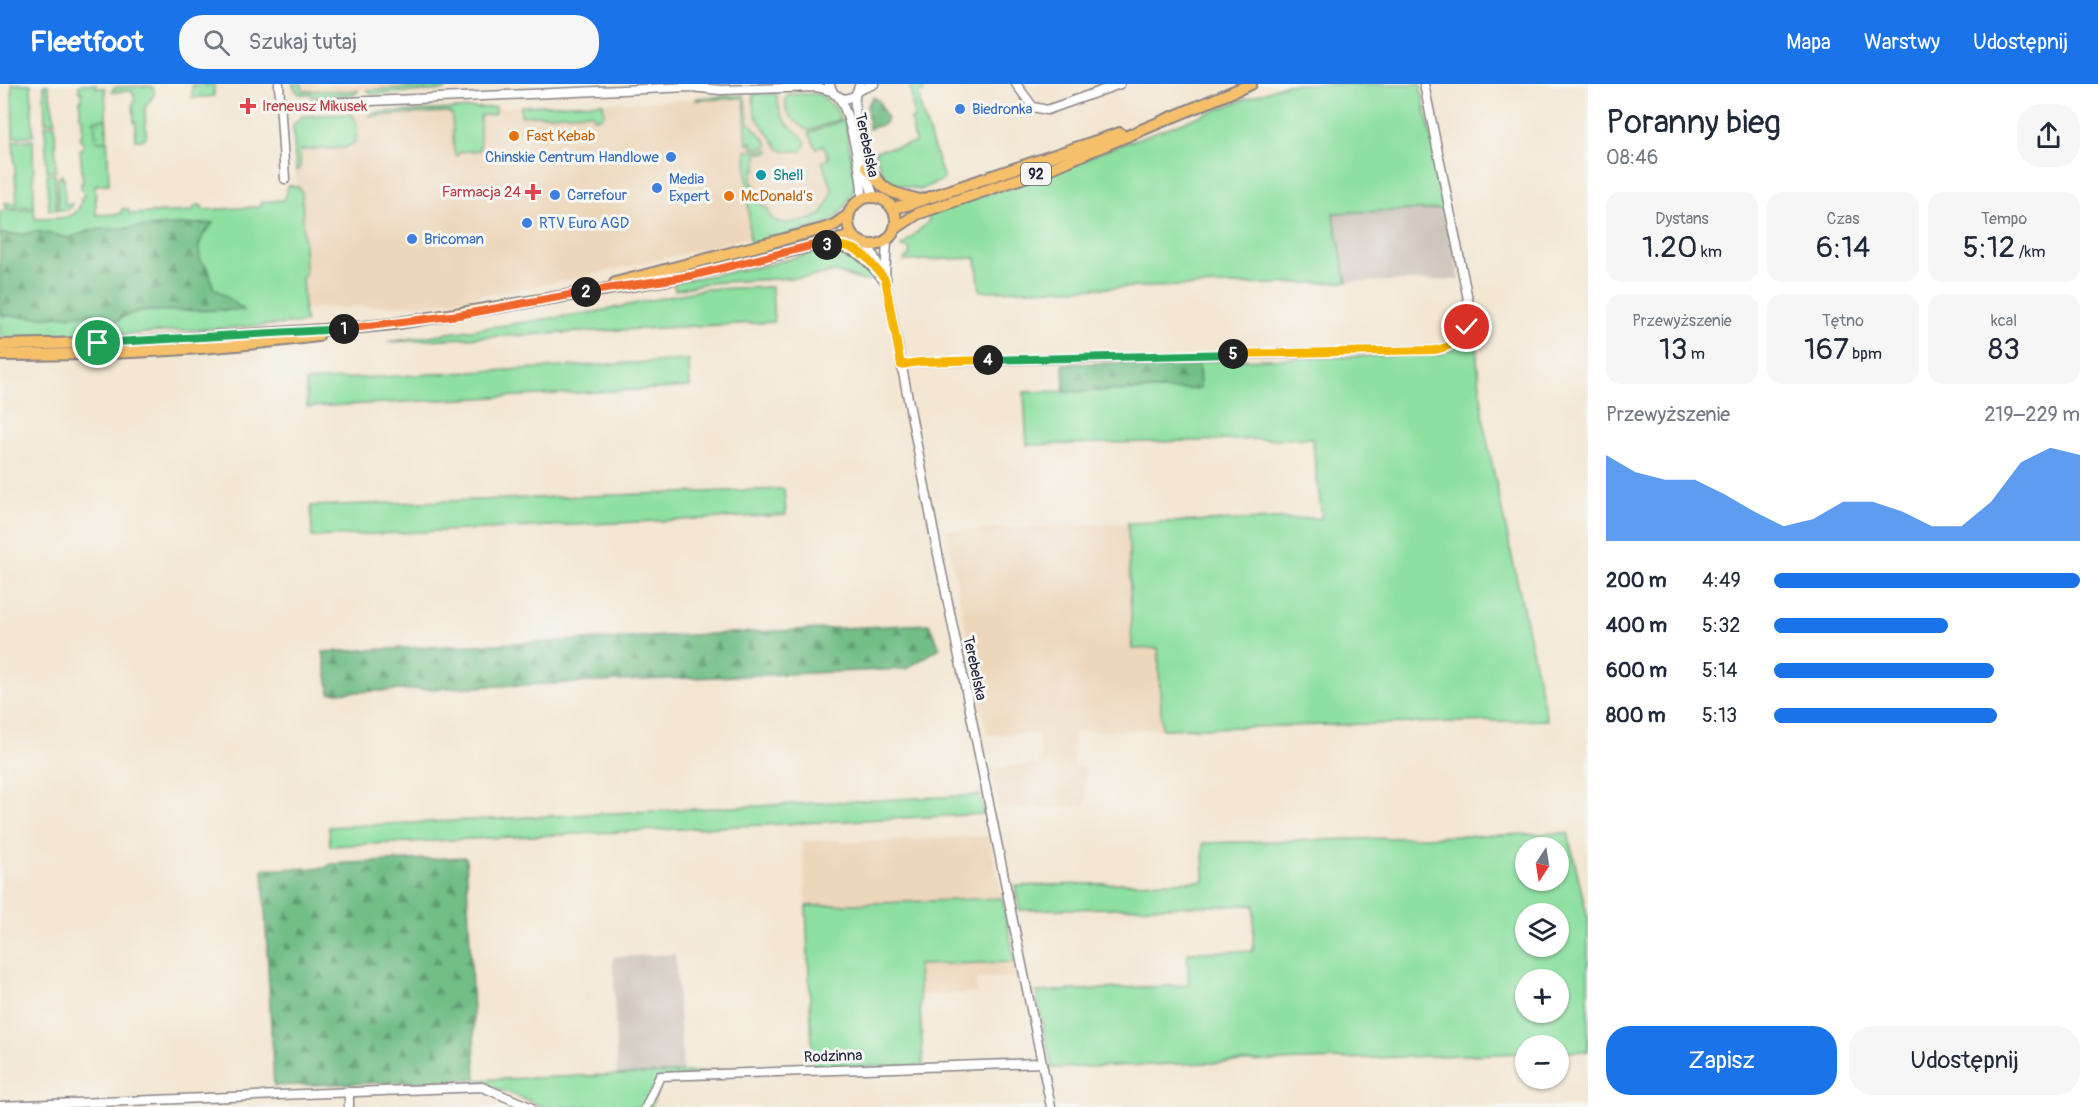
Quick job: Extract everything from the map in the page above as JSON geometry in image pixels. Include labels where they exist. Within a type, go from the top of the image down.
[{"type":"main road","name":"92","points":[[887,240],[896,228],[917,214],[1051,168],[1251,84]]},
{"type":"main road","name":"92","points":[[892,208],[1174,115]]},
{"type":"main road","points":[[866,166],[879,184],[889,192],[920,200]]},
{"type":"main road","points":[[887,240],[878,244],[868,244],[853,236],[848,227],[847,216],[851,207],[862,199],[874,197],[885,201],[892,208],[896,217],[896,228]]},
{"type":"main road","points":[[596,290],[628,279],[823,229],[847,216]]},
{"type":"main road","points":[[0,355],[138,351],[286,340],[353,328],[489,310],[596,290],[691,276],[853,236]]},
{"type":"main road","points":[[818,244],[855,249],[866,257],[885,279]]},
{"type":"main road","points":[[2,344],[135,342],[353,328]]},
{"type":"street","points":[[279,84],[285,179]]},
{"type":"street","points":[[280,105],[705,84]]},
{"type":"street","points":[[690,86],[720,90],[830,88],[839,98],[848,99],[858,90],[874,84]]},
{"type":"street","points":[[1016,84],[1033,107],[1047,110],[1120,84]]},
{"type":"street","points":[[901,365],[938,361],[1434,350],[1449,346],[1464,332],[1469,322],[1470,309],[1424,84]]},
{"type":"street","name":"Terebelska","points":[[858,90],[855,111],[874,197]]},
{"type":"street","name":"Terebelska","points":[[839,98],[847,113],[862,186],[862,199]]},
{"type":"street","name":"Terebelska","points":[[887,240],[885,279],[901,365],[1051,1107]]},
{"type":"street","name":"Terebelska","points":[[868,244],[885,279]]},
{"type":"street","name":"Rodzinna","points":[[646,1107],[660,1076],[1042,1063]]},
{"type":"street","points":[[0,1106],[74,1105],[482,1087],[531,1107]]},
{"type":"street","points":[[349,1092],[349,1107]]},
{"type":"shaded area","points":[[291,84],[479,84],[292,93]]},
{"type":"shaded area","points":[[820,95],[839,118],[844,144],[824,219],[548,284],[431,304],[304,309],[293,126],[302,116]]},
{"type":"shaded area","points":[[1446,209],[1460,280],[1347,282],[1332,213]]},
{"type":"shaded area","points":[[1128,523],[1132,648],[1158,647],[1162,729],[1073,732],[1074,766],[1085,766],[1086,806],[998,808],[990,767],[1040,765],[1039,733],[987,735],[946,530]]},
{"type":"shaded area","points":[[989,836],[1002,898],[806,906],[802,841],[839,840],[840,843]]},
{"type":"shaded area","points":[[675,954],[683,1071],[617,1074],[613,957]]},
{"type":"shaded area","points":[[1015,962],[1018,977],[976,978],[976,993],[919,995],[918,965]]},
{"type":"green space","points":[[12,84],[31,84],[33,136],[13,137]]},
{"type":"green space","points":[[44,84],[48,84],[55,122],[45,122]]},
{"type":"green space","points":[[96,84],[96,88],[105,88],[109,184],[95,185],[96,215],[121,214],[122,209],[128,209],[130,214],[193,211],[198,205],[202,206],[203,210],[260,207],[262,202],[282,200],[286,196],[288,185],[298,187],[302,192],[305,275],[302,276],[305,323],[130,334],[0,337],[0,211],[34,209],[35,219],[65,217],[77,211],[81,198],[84,197],[81,189],[81,183],[83,183],[80,149],[83,149],[83,141],[80,141],[82,92],[79,92],[79,86]]},
{"type":"green space","points":[[214,84],[214,96],[192,98],[192,85]]},
{"type":"green space","points":[[292,84],[302,84],[303,91],[358,91],[354,95],[312,97],[311,94],[299,94]]},
{"type":"green space","points":[[910,84],[922,84],[924,92],[918,93],[922,112],[944,179],[920,190],[893,183],[882,173],[875,151],[915,143],[911,119],[914,118]]},
{"type":"green space","points":[[1287,84],[1420,84],[1446,209],[1333,213],[1347,282],[980,291],[976,258],[904,261],[910,255],[909,248],[901,247],[928,222],[930,215]]},
{"type":"green space","points":[[445,85],[445,90],[372,94],[367,90]]},
{"type":"green space","points":[[151,86],[154,89],[154,95],[145,107],[146,137],[142,140],[135,140],[134,95],[132,91],[112,92],[112,90],[116,87]]},
{"type":"green space","points":[[754,94],[777,94],[783,118],[804,139],[806,144],[802,151],[784,151],[778,148],[754,111]]},
{"type":"green space","points":[[788,94],[820,94],[836,109],[840,119],[808,131],[787,111]]},
{"type":"green space","points":[[744,95],[749,123],[766,141],[767,147],[752,148],[752,142],[747,145],[744,98],[696,100],[697,98]]},
{"type":"green space","points":[[873,97],[879,101],[887,119],[884,124],[869,129],[867,106]]},
{"type":"green space","points":[[603,103],[604,114],[600,118],[594,118],[592,113],[521,116],[521,106]]},
{"type":"green space","points":[[496,107],[494,114],[480,116],[480,150],[460,152],[457,156],[454,153],[452,115],[448,112],[370,116],[373,113]]},
{"type":"green space","points":[[352,114],[357,128],[354,143],[345,148],[300,150],[300,168],[296,171],[293,126],[302,116]]},
{"type":"green space","points":[[106,119],[107,141],[96,141],[94,120]]},
{"type":"green space","points":[[845,119],[855,185],[852,195],[841,211],[830,223],[750,245],[746,151],[769,150],[769,153],[757,153],[757,169],[753,169],[752,184],[755,185],[762,207],[767,207],[771,218],[784,223],[810,220],[824,210],[832,188],[822,162],[829,158],[823,145],[816,148],[809,133]]},
{"type":"green space","points":[[45,125],[55,125],[56,171],[47,171]]},
{"type":"green space","points":[[33,140],[34,207],[5,208],[5,203],[17,203],[13,141]]},
{"type":"green space","points":[[47,174],[55,174],[56,210],[49,210]]},
{"type":"green space","points":[[62,174],[65,204],[72,204],[68,210],[58,210],[58,178]]},
{"type":"green space","points":[[213,223],[199,245],[200,260],[209,270],[213,287],[244,310],[140,311],[124,316],[118,321],[104,322],[93,314],[45,317],[4,316],[0,312],[0,234],[25,234],[36,231],[69,238],[91,230]]},
{"type":"green space","points":[[838,248],[865,262],[872,278],[867,281],[861,280],[836,272],[808,277],[707,283],[675,290],[673,282],[764,266]]},
{"type":"green space","points":[[772,287],[774,322],[387,342],[595,312],[705,289]]},
{"type":"green space","points":[[1473,328],[1477,342],[1485,431],[1547,720],[1162,729],[1158,648],[1132,649],[1128,523],[1322,518],[1312,438],[1027,445],[1024,392],[1199,389],[1199,361],[1443,354],[1460,343]]},
{"type":"green space","points":[[689,360],[690,387],[307,407],[306,381]]},
{"type":"green space","points":[[1199,361],[1200,389],[1064,392],[1063,364]]},
{"type":"green space","points":[[784,489],[786,515],[312,537],[311,506]]},
{"type":"green space","points":[[929,624],[940,648],[906,669],[330,693],[323,652]]},
{"type":"green space","points":[[980,795],[984,814],[330,846],[329,827]]},
{"type":"green space","points":[[1568,833],[1569,837],[1515,837],[1515,891],[1569,891],[1569,837],[1588,919],[1588,1051],[1569,1052],[1569,1035],[1515,1035],[1515,1053],[1052,1068],[1036,992],[1188,985],[1188,952],[1253,951],[1254,905],[1020,910],[1015,886],[1204,881],[1203,843]]},
{"type":"green space","points":[[466,857],[476,1080],[274,1086],[263,869],[325,868],[331,864]]},
{"type":"green space","points":[[1002,898],[1015,962],[918,965],[923,1065],[813,1068],[806,906]]},
{"type":"green space","points":[[746,1070],[662,1079],[651,1107],[544,1107],[476,1080]]},
{"type":"place","name":"Ireneusz Mikusek","points":[[248,106]]},
{"type":"place","name":"Biedronka","points":[[960,109]]},
{"type":"place","name":"Fast Kebab","points":[[514,136]]},
{"type":"place","name":"Chinskie Centrum Handlowe","points":[[671,157]]},
{"type":"place","name":"Shell","points":[[761,175]]},
{"type":"place","name":"Media Expert","points":[[657,188]]},
{"type":"place","name":"Farmacja 24","points":[[533,192]]},
{"type":"place","name":"Carrefour","points":[[555,195]]},
{"type":"place","name":"McDonald's","points":[[729,196]]},
{"type":"place","name":"RTV Euro AGD","points":[[527,223]]},
{"type":"place","name":"Bricoman","points":[[412,239]]},
{"type":"route","points":[[98,343],[393,324],[682,277],[818,244],[855,249],[866,257],[885,279],[901,365],[913,362],[1434,350],[1449,346],[1460,338],[1467,327]]}]
